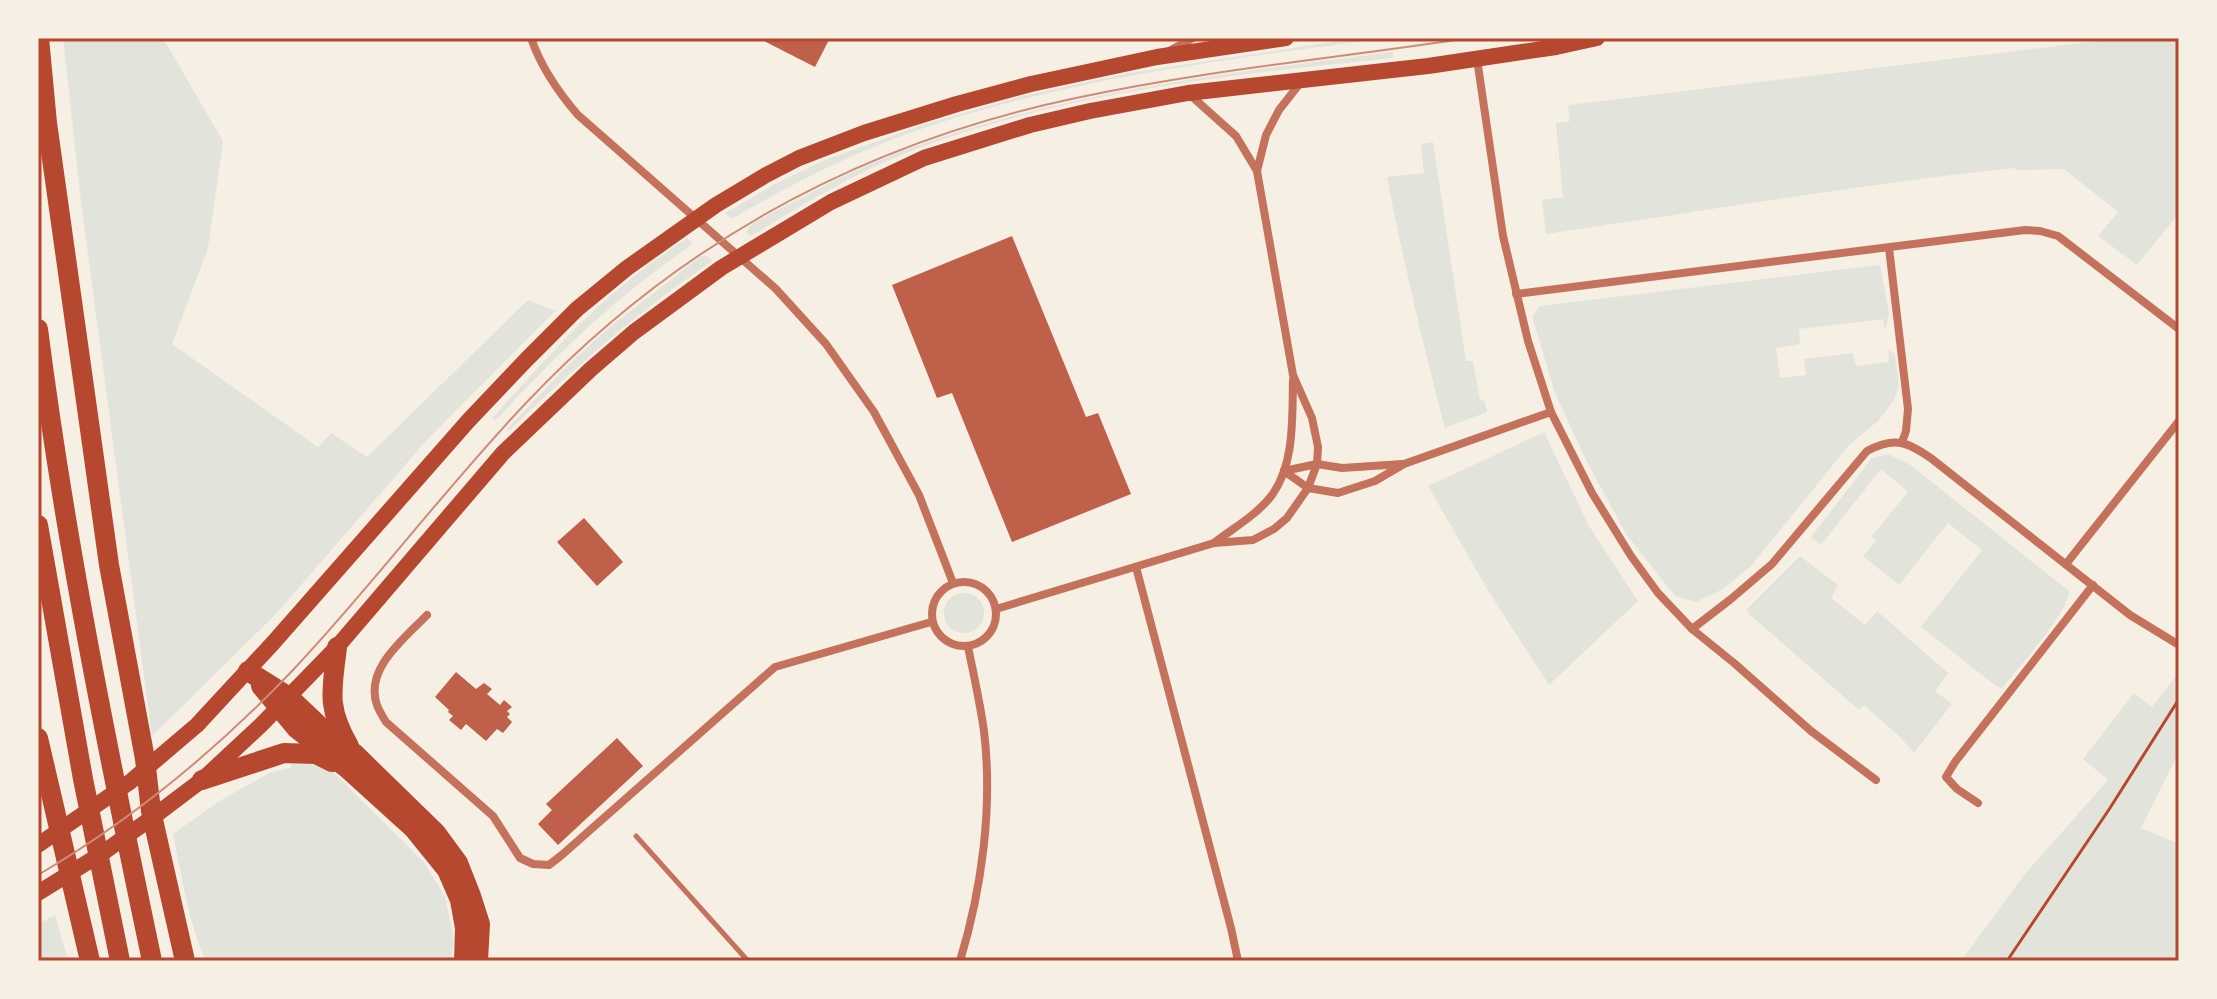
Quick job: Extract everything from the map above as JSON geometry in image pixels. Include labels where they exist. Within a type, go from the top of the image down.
[{"type":"highway","points":[[39,38],[47,123],[109,565],[155,757],[160,804],[196,961]]},
{"type":"highway","points":[[38,329],[84,621],[152,961]]},
{"type":"highway","points":[[38,525],[86,794],[120,961]]},
{"type":"highway","points":[[337,647],[331,701],[351,761]]},
{"type":"highway","points":[[248,671],[328,734],[447,870],[460,900],[465,928],[464,961]]},
{"type":"highway","points":[[38,738],[90,961]]},
{"type":"highway","points":[[201,780],[284,753],[316,754],[351,761],[436,833],[458,863],[480,924],[478,961]]},
{"type":"highway","points":[[155,757],[151,811],[185,961]]},
{"type":"main road","points":[[38,845],[119,791],[155,757],[197,725],[502,384],[577,309],[716,205],[799,158],[864,133],[1031,84],[1157,57],[1286,38]]},
{"type":"main road","points":[[38,893],[104,852],[201,780],[284,702],[337,647],[503,453],[591,369],[634,332],[721,268],[831,202],[924,158],[1030,125],[1188,93],[1477,58],[1597,38]]},
{"type":"street","points":[[531,38],[549,77],[578,115],[776,289],[826,344],[874,412],[919,495],[953,583]]},
{"type":"street","points":[[1157,57],[1193,38]]},
{"type":"street","points":[[1477,58],[1503,236],[1528,341],[1551,412],[1592,493],[1624,546],[1658,593],[1692,629],[1811,731],[1876,780]]},
{"type":"street","points":[[1257,171],[1266,135],[1279,110],[1304,78]]},
{"type":"street","points":[[1188,93],[1236,136],[1257,171],[1293,375],[1284,471],[1273,494],[1261,507],[1214,543]]},
{"type":"street","points":[[1516,294],[2025,230],[2058,236],[2178,327]]},
{"type":"street","points":[[1889,248],[1908,409],[1902,442]]},
{"type":"street","points":[[996,609],[1214,543],[1253,540],[1274,529],[1287,518],[1308,488],[1317,464],[1318,447],[1312,418],[1293,375]]},
{"type":"street","points":[[1284,471],[1308,488],[1338,493],[1375,481],[1404,464],[1551,412]]},
{"type":"street","points":[[2066,564],[2179,421]]},
{"type":"street","points":[[1692,629],[1772,564],[1867,451],[1888,442],[1902,442],[1932,459],[2130,615],[2179,645]]},
{"type":"street","points":[[1284,471],[1317,464],[1342,468],[1404,464]]},
{"type":"street","points":[[1136,567],[1238,961]]},
{"type":"street","points":[[965,581],[978,584],[986,591],[996,609],[993,629],[985,639],[968,647],[949,644],[931,622],[932,604],[940,591],[953,583],[965,581]]},
{"type":"street","points":[[1978,803],[1946,777],[2093,585]]},
{"type":"street","points":[[427,615],[379,670],[374,688],[376,705],[386,722],[493,816],[520,858],[533,864],[549,865],[775,667],[931,622]]},
{"type":"street","points":[[960,961],[972,923],[985,825],[984,733],[968,647]]},
{"type":"lane","points":[[636,836],[748,961]]},
{"type":"path","points":[[2007,961],[2179,699]]},
{"type":"shaded area","points":[[63,38],[163,38],[223,141],[208,248],[172,344],[318,447],[331,433],[367,457],[528,300],[555,311],[426,441],[275,615],[152,736],[81,202]]},
{"type":"shaded area","points":[[1358,38],[1388,38],[1153,72],[981,110],[849,157],[732,219],[725,213],[822,161],[922,125],[1023,96],[1123,74]]},
{"type":"shaded area","points":[[2123,38],[2179,38],[2179,213],[2137,265],[2098,236],[2118,212],[2064,169],[2013,168],[1955,175],[1546,234],[1542,200],[1563,197],[1556,123],[1570,121],[1568,105]]},
{"type":"shaded area","points":[[1393,52],[1393,58],[1208,79],[1025,115],[906,153],[846,181],[751,236],[746,232],[752,224],[885,158],[964,130],[1024,113],[1146,87]]},
{"type":"shaded area","points":[[1433,142],[1466,361],[1473,361],[1480,400],[1484,400],[1487,412],[1445,428],[1387,177],[1424,173],[1421,144]]},
{"type":"shaded area","points":[[687,238],[693,244],[616,303],[568,346],[500,416],[495,420],[492,418],[603,302],[633,276]]},
{"type":"shaded area","points":[[701,256],[713,261],[633,320],[509,431],[507,429],[570,363],[611,326]]},
{"type":"shaded area","points":[[1880,265],[1889,314],[1885,331],[1883,319],[1799,329],[1800,344],[1776,348],[1780,378],[1806,375],[1804,359],[1853,353],[1856,366],[1889,362],[1888,350],[1895,354],[1899,386],[1894,400],[1878,421],[1850,444],[1750,567],[1723,589],[1696,602],[1675,596],[1626,534],[1586,460],[1555,393],[1532,316],[1540,306]]},
{"type":"shaded area","points":[[1544,432],[1589,526],[1638,601],[1549,685],[1487,589],[1428,486]]},
{"type":"shaded area","points":[[1888,454],[1909,464],[2069,591],[2052,626],[2002,688],[1921,627],[1982,550],[1948,523],[1899,585],[1863,556],[1876,541],[1871,537],[1908,492],[1881,469],[1821,545],[1811,537],[1872,458]]},
{"type":"shaded area","points":[[1800,556],[1838,585],[1831,598],[1865,625],[1877,611],[1948,673],[1935,691],[1952,704],[1914,753],[1864,705],[1859,710],[1749,614],[1747,609]]},
{"type":"shaded area","points":[[964,593],[978,599],[984,613],[978,627],[964,633],[950,627],[944,613],[950,599]]},
{"type":"shaded area","points":[[2179,672],[2179,752],[2141,828],[2179,844],[2179,955],[2175,961],[1961,961],[2024,875],[2108,780],[2083,759],[2134,693],[2152,707]]},
{"type":"shaded area","points":[[290,761],[311,762],[329,768],[424,862],[445,897],[454,938],[451,961],[206,961],[190,915],[173,834],[221,800],[271,772],[291,768]]},
{"type":"shaded area","points":[[55,915],[68,961],[38,961],[38,924]]},
{"type":"building","points":[[758,38],[830,38],[815,67]]},
{"type":"building","points":[[1012,236],[1086,417],[1098,413],[1131,494],[1012,542],[952,393],[937,398],[892,285]]},
{"type":"building","points":[[584,518],[623,562],[597,586],[557,542]]},
{"type":"building","points":[[456,672],[476,689],[484,683],[492,689],[487,694],[500,705],[504,700],[512,707],[507,711],[510,714],[507,717],[512,722],[503,733],[497,729],[486,741],[466,724],[461,730],[449,720],[453,716],[435,697]]},
{"type":"building","points":[[617,738],[643,766],[558,845],[538,824],[552,810],[546,804]]},
{"type":"tram line","points":[[38,875],[107,831],[173,782],[264,699],[323,637],[496,435],[584,346],[645,295],[710,248],[777,208],[847,172],[921,142],[1076,98],[1223,72],[1469,38]]}]
